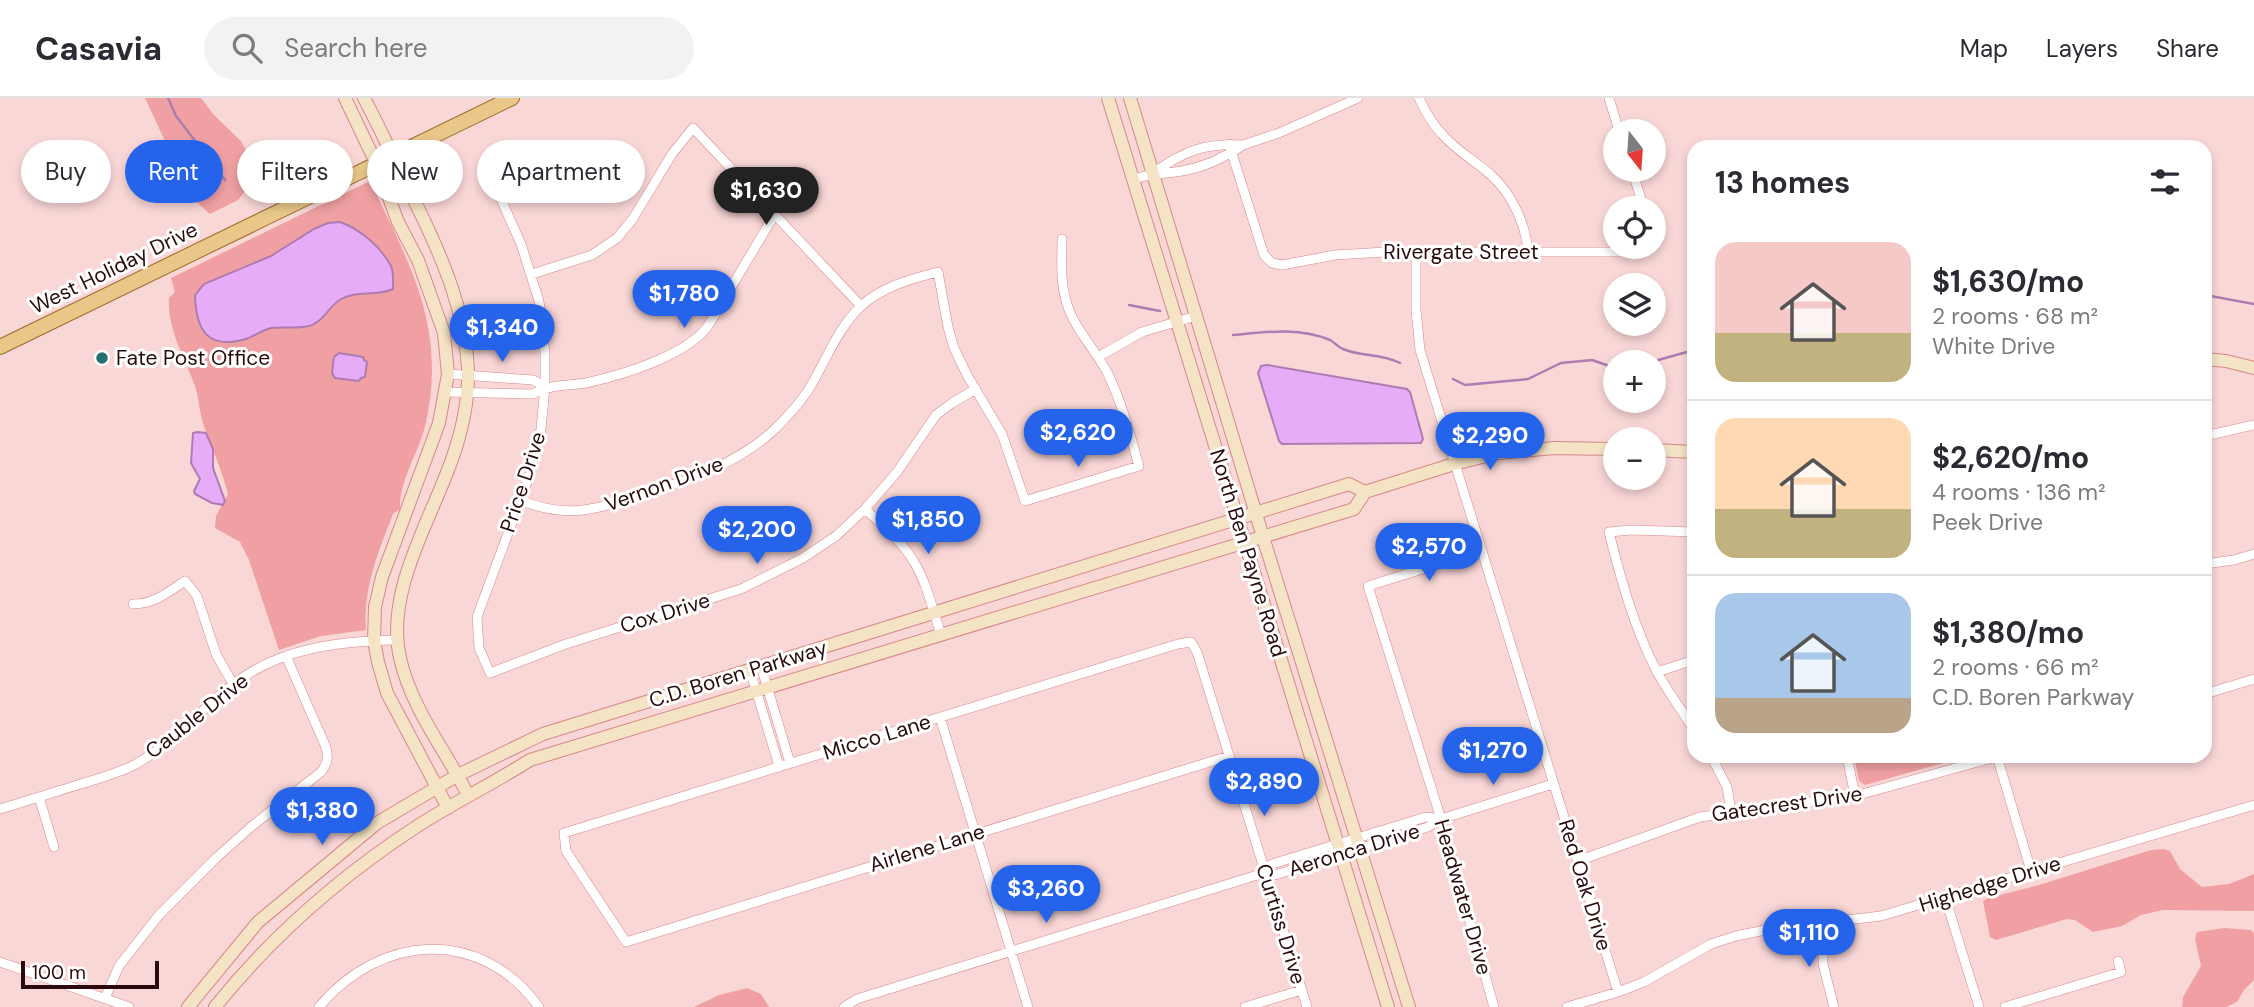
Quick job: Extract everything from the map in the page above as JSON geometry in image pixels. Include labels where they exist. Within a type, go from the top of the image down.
[{"type":"main road","name":"West Holiday Drive","points":[[425,140],[512,98]]},
{"type":"main road","name":"West Holiday Drive","points":[[0,346],[367,167]]},
{"type":"street","points":[[345,98],[367,144]]},
{"type":"street","points":[[364,98],[386,140]]},
{"type":"street","name":"North Ben Payne Road","points":[[1108,98],[1388,1007]]},
{"type":"street","name":"North Ben Payne Road","points":[[1130,98],[1409,1007]]},
{"type":"street","points":[[1133,179],[1153,173],[1182,171],[1222,160],[1230,149],[1279,133],[1358,98]]},
{"type":"street","points":[[1419,98],[1424,111],[1442,135],[1494,177],[1503,189],[1523,225],[1528,252]]},
{"type":"street","points":[[1609,98],[1615,119]]},
{"type":"street","points":[[531,274],[592,255],[617,238],[637,212],[672,154],[693,128],[861,306]]},
{"type":"street","points":[[1153,173],[1176,157],[1216,144],[1230,149]]},
{"type":"street","name":"Rivergate Street","points":[[1230,149],[1264,255],[1272,263],[1282,265],[1335,255],[1416,252],[1603,252]]},
{"type":"street","points":[[391,203],[435,304],[444,332],[448,374],[439,423],[382,578],[375,607],[374,640],[377,662],[387,693],[448,808]]},
{"type":"street","points":[[417,203],[460,311],[467,393],[466,408],[452,460],[414,550],[400,607],[397,640],[405,676],[415,699],[468,795]]},
{"type":"street","name":"Price Drive","points":[[491,673],[478,648],[477,617],[530,474],[537,449],[545,387],[543,327],[539,301],[516,232],[503,203]]},
{"type":"street","points":[[445,392],[533,394],[545,387],[592,381],[659,360],[691,343],[704,332],[713,319],[775,215]]},
{"type":"street","points":[[976,389],[1002,434],[1025,501],[1139,466],[1118,398],[1067,304],[1062,277],[1062,239]]},
{"type":"street","name":"Red Oak Drive","points":[[1416,252],[1416,310],[1420,350],[1618,992]]},
{"type":"street","name":"Vernon Drive","points":[[520,500],[556,512],[589,511],[684,482],[737,457],[762,440],[793,410],[807,391],[843,327],[861,306],[894,285],[938,272],[947,327],[954,348],[976,389]]},
{"type":"street","points":[[1098,357],[1142,332],[1196,316]]},
{"type":"street","points":[[2212,360],[2254,368]]},
{"type":"street","points":[[448,374],[533,380],[545,387]]},
{"type":"street","name":"Cox Drive","points":[[491,673],[559,647],[716,598],[755,584],[790,566],[825,544],[865,509],[897,472],[936,415],[976,389]]},
{"type":"street","points":[[2212,434],[2254,425]]},
{"type":"street","name":"C.D. Boren Parkway","points":[[215,1007],[275,940],[359,866],[468,795],[530,760],[1354,509],[1365,492],[1454,464],[1514,450],[1603,449]]},
{"type":"street","points":[[1666,451],[1687,452]]},
{"type":"street","points":[[421,475],[441,485]]},
{"type":"street","name":"C.D. Boren Parkway","points":[[188,1007],[258,922],[377,823],[458,775],[544,734],[1349,484],[1365,492]]},
{"type":"street","points":[[865,509],[911,556],[922,578],[941,635]]},
{"type":"street","points":[[1687,532],[1631,530],[1609,533],[1639,631],[1657,672],[1687,719]]},
{"type":"street","name":"Headwater Drive","points":[[1481,551],[1368,586],[1440,819],[1494,1007]]},
{"type":"street","points":[[2212,564],[2254,554]]},
{"type":"street","points":[[133,604],[159,599],[185,581],[197,596],[216,654],[233,684]]},
{"type":"street","name":"Cauble Drive","points":[[0,809],[113,774],[135,764],[156,750],[233,684],[286,656],[326,644],[397,640]]},
{"type":"street","name":"Micco Lane","points":[[626,942],[566,851],[564,833],[1191,642]]},
{"type":"street","name":"Curtiss Drive","points":[[1191,642],[1197,652],[1307,1007]]},
{"type":"street","points":[[105,998],[123,960],[159,915],[225,850],[325,766],[328,759],[325,745],[286,656]]},
{"type":"street","points":[[1657,672],[1687,662]]},
{"type":"street","points":[[756,668],[779,766]]},
{"type":"street","points":[[2212,692],[2254,681]]},
{"type":"street","points":[[762,689],[790,763]]},
{"type":"street","points":[[940,718],[1028,1007]]},
{"type":"street","name":"Airlene Lane","points":[[626,942],[1229,756]]},
{"type":"street","points":[[1715,763],[1727,787],[1731,811]]},
{"type":"street","points":[[1848,763],[1855,796]]},
{"type":"street","name":"Gatecrest Drive","points":[[1578,861],[1677,824],[1731,811],[1855,796],[1973,763]]},
{"type":"street","points":[[2000,763],[2031,871]]},
{"type":"street","name":"Aeronca Drive","points":[[844,1007],[858,999],[1265,873],[1272,864],[1428,827],[1440,819],[1553,784]]},
{"type":"street","points":[[39,797],[54,847]]},
{"type":"street","name":"Highedge Drive","points":[[1567,1007],[1644,982],[1711,944],[1735,936],[1770,929],[1881,916],[2254,805]]},
{"type":"street","points":[[1945,897],[1979,1007]]},
{"type":"street","points":[[1823,924],[1824,964],[1834,1007]]},
{"type":"street","points":[[319,1007],[346,978],[368,964],[406,951],[435,949],[462,953],[495,967],[515,981],[539,1007]]},
{"type":"street","points":[[2005,1007],[2121,972],[2118,961]]},
{"type":"street","points":[[0,962],[129,1007]]},
{"type":"street","points":[[1245,1007],[1302,990]]},
{"type":"shaded area","points":[[145,98],[201,98],[240,140],[237,140],[237,200],[210,214],[198,203],[223,203],[223,140],[165,140]]},
{"type":"shaded area","points":[[367,182],[367,203],[380,203],[420,297],[432,356],[426,422],[406,476],[400,509],[393,514],[373,571],[367,600],[366,630],[321,636],[279,650],[249,560],[240,542],[215,528],[216,516],[228,494],[203,423],[195,386],[171,321],[169,298],[175,292],[171,278],[325,203],[353,203],[353,189]]},
{"type":"shaded area","points":[[340,222],[362,234],[382,252],[392,269],[393,289],[347,296],[310,326],[271,328],[233,342],[222,342],[207,335],[198,319],[195,295],[204,284],[271,256],[314,229],[328,223]]},
{"type":"shaded area","points":[[339,353],[363,357],[367,362],[365,377],[359,381],[335,378],[332,373],[334,357]]},
{"type":"shaded area","points":[[1261,366],[1407,389],[1423,439],[1421,443],[1282,444],[1258,373]]},
{"type":"shaded area","points":[[193,433],[206,433],[213,449],[213,468],[225,501],[223,505],[212,503],[195,494],[200,479],[191,463]]},
{"type":"shaded area","points":[[1855,763],[1943,763],[1865,785],[1859,781]]},
{"type":"shaded area","points":[[2151,850],[2170,851],[2180,869],[2202,887],[2229,884],[2254,874],[2254,911],[2163,910],[2141,915],[2122,926],[2093,932],[2075,920],[2067,919],[1996,940],[1990,937],[1983,901],[1988,898]]},
{"type":"shaded area","points":[[2224,928],[2251,930],[2254,933],[2254,980],[2237,1002],[2226,1007],[2182,1007],[2183,997],[2201,966],[2195,939],[2197,932]]},
{"type":"shaded area","points":[[747,988],[761,994],[769,1007],[694,1007],[719,995]]},
{"type":"waterway","points":[[168,98],[176,116],[225,180]]},
{"type":"waterway","points":[[2212,296],[2254,304]]},
{"type":"waterway","points":[[1129,305],[1160,311]]},
{"type":"waterway","points":[[1233,335],[1282,331],[1306,333],[1330,340],[1350,351],[1400,363]]},
{"type":"waterway","points":[[1666,358],[1687,352]]},
{"type":"waterway","points":[[1453,379],[1465,385],[1528,379],[1561,363],[1592,360],[1603,364]]},
{"type":"place","name":"Fate Post Office","points":[[102,358]]}]
